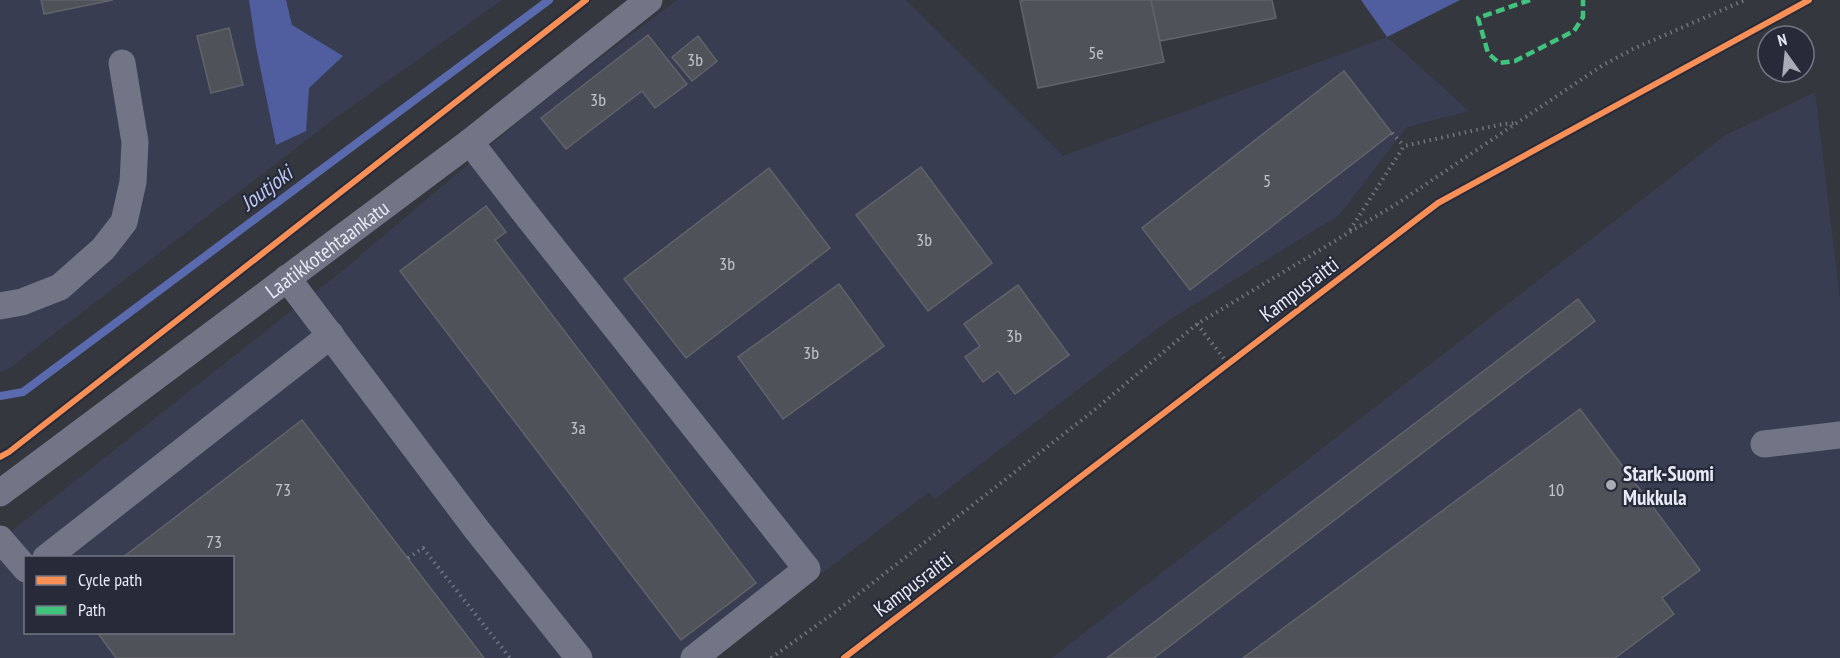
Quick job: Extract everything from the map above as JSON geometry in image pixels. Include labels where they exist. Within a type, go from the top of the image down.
[{"type":"street","name":"Laatikkotehtaankatu","points":[[0,493],[470,142],[649,0]]},
{"type":"street","points":[[0,306],[22,302],[60,287],[103,249],[123,222],[133,182],[135,142],[122,63]]},
{"type":"street","points":[[470,142],[807,569],[694,658]]},
{"type":"street","points":[[287,278],[449,495],[579,658]]},
{"type":"street","points":[[49,556],[331,335]]},
{"type":"street","points":[[1764,444],[1840,435]]},
{"type":"street","points":[[0,539],[24,567]]},
{"type":"path","points":[[1350,231],[1404,146],[1516,123]]},
{"type":"path","points":[[1392,133],[1404,146]]},
{"type":"path","points":[[1197,324],[1228,364]]},
{"type":"path","points":[[1219,371],[1238,356]]},
{"type":"path","points":[[408,558],[423,548],[510,658]]},
{"type":"shaded area","points":[[0,0],[502,0],[334,119],[7,370],[0,372]]},
{"type":"shaded area","points":[[249,0],[286,0],[292,25],[343,56],[309,88],[306,131],[276,145],[256,47]]},
{"type":"shaded area","points":[[677,0],[906,0],[1063,156],[1387,37],[1469,111],[1407,127],[1339,215],[1166,322],[935,499],[929,492],[711,658],[0,658],[0,540],[342,271],[538,105]]},
{"type":"shaded area","points":[[1361,0],[1460,0],[1387,37]]},
{"type":"shaded area","points":[[1815,92],[1840,299],[1840,658],[1052,658],[1724,136]]},
{"type":"building","points":[[41,0],[113,0],[44,14]]},
{"type":"building","points":[[1151,0],[1164,62],[1038,88],[1020,1]]},
{"type":"building","points":[[1151,0],[1272,0],[1276,18],[1160,41]]},
{"type":"building","points":[[229,28],[243,85],[211,93],[197,36]]},
{"type":"building","points":[[648,35],[687,84],[655,108],[642,91],[566,149],[541,118]]},
{"type":"building","points":[[698,36],[717,61],[692,81],[672,57]]},
{"type":"building","points":[[1344,71],[1392,133],[1190,290],[1142,228]]},
{"type":"building","points":[[921,167],[992,263],[928,311],[856,215]]},
{"type":"building","points":[[769,168],[830,248],[686,358],[624,279]]},
{"type":"building","points":[[486,206],[506,232],[495,240],[756,583],[681,640],[400,271]]},
{"type":"building","points":[[839,284],[884,346],[783,419],[738,357]]},
{"type":"building","points":[[1018,285],[1069,355],[1015,394],[998,371],[983,382],[965,357],[980,346],[964,324]]},
{"type":"building","points":[[1578,299],[1595,321],[1154,658],[1107,658]]},
{"type":"building","points":[[1580,409],[1700,570],[1662,598],[1674,614],[1615,658],[1243,658]]},
{"type":"building","points":[[302,420],[484,658],[116,658],[98,634],[234,634],[234,556],[125,556]]},
{"type":"waterway","name":"Joutjoki","points":[[0,396],[23,392],[549,0]]},
{"type":"marked path","points":[[1530,0],[1478,18],[1488,53],[1499,63],[1515,61],[1574,31],[1583,17],[1583,0]]},
{"type":"cycle path","points":[[0,457],[586,0]]},
{"type":"cycle path","name":"Kampusraitti","points":[[844,658],[1438,203],[1809,0]]},
{"type":"place","name":"Stark-Suomi Mukkula","points":[[1611,485]]}]
